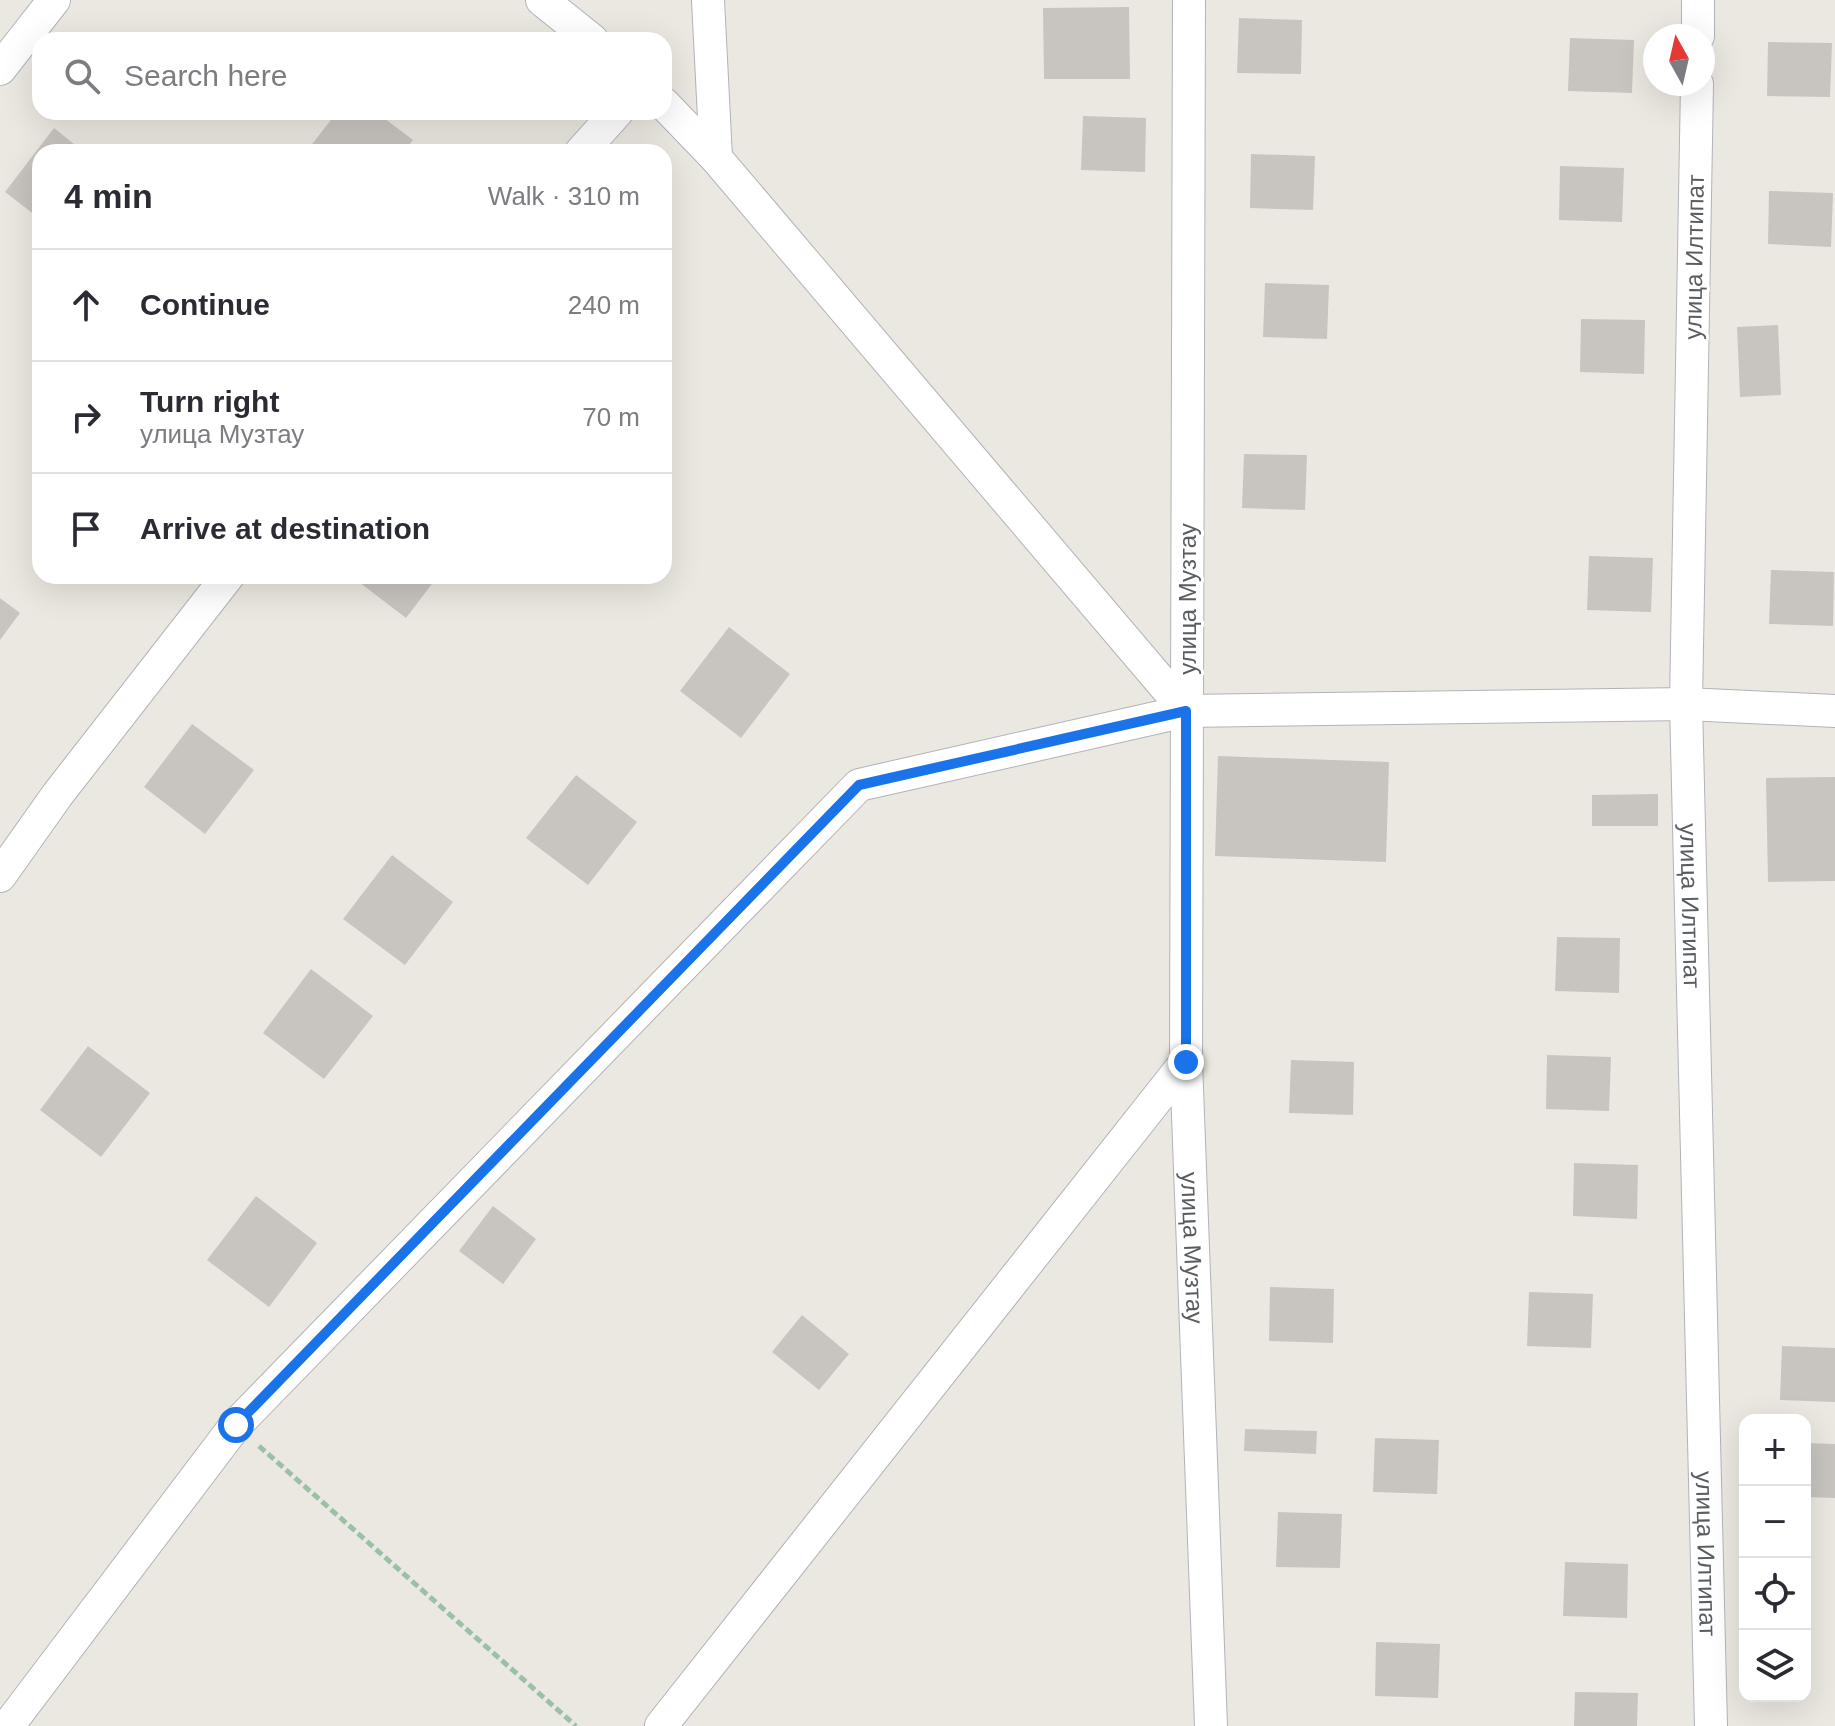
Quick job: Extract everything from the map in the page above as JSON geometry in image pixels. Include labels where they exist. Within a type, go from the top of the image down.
[{"type":"street","points":[[0,69],[54,0]]},
{"type":"street","points":[[542,0],[582,32]]},
{"type":"street","points":[[708,0],[716,158]]},
{"type":"street","name":"улица Музтау","points":[[1189,0],[1186,1062],[1211,1726]]},
{"type":"street","points":[[1698,0],[1698,24]]},
{"type":"street","name":"улица Илтипат","points":[[1697,96],[1686,704],[1711,1726]]},
{"type":"street","points":[[672,112],[716,158],[1186,711]]},
{"type":"street","points":[[588,144],[610,120]]},
{"type":"street","points":[[0,876],[58,794],[222,584]]},
{"type":"street","points":[[8,1726],[236,1425],[859,785],[1186,711],[1686,704],[1835,711]]},
{"type":"street","points":[[661,1726],[1186,1062]]},
{"type":"path","points":[[236,1425],[576,1726]]},
{"type":"building","points":[[1129,7],[1130,79],[1044,79],[1043,8]]},
{"type":"building","points":[[1239,18],[1302,20],[1301,74],[1237,73]]},
{"type":"building","points":[[1570,38],[1634,40],[1632,93],[1568,91]]},
{"type":"building","points":[[1768,42],[1832,43],[1830,97],[1767,96]]},
{"type":"building","points":[[1083,116],[1146,118],[1145,172],[1081,170]]},
{"type":"building","points":[[331,120],[387,120],[413,140],[410,144],[312,144]]},
{"type":"building","points":[[54,128],[74,144],[42,144]]},
{"type":"building","points":[[1251,154],[1315,156],[1313,210],[1250,208]]},
{"type":"building","points":[[32,157],[32,213],[5,192]]},
{"type":"building","points":[[1560,166],[1624,168],[1622,222],[1559,220]]},
{"type":"building","points":[[1769,191],[1833,193],[1831,247],[1768,244]]},
{"type":"building","points":[[1265,283],[1329,285],[1327,339],[1263,337]]},
{"type":"building","points":[[1581,319],[1645,320],[1644,374],[1580,372]]},
{"type":"building","points":[[1778,325],[1781,395],[1740,397],[1737,327]]},
{"type":"building","points":[[1244,454],[1307,455],[1305,510],[1242,508]]},
{"type":"building","points":[[1589,556],[1653,558],[1651,612],[1587,610]]},
{"type":"building","points":[[1771,570],[1834,572],[1833,626],[1769,624]]},
{"type":"building","points":[[361,584],[432,584],[406,618]]},
{"type":"building","points":[[0,598],[20,613],[0,640]]},
{"type":"building","points":[[729,627],[790,674],[741,738],[680,691]]},
{"type":"building","points":[[192,724],[254,770],[205,834],[144,787]]},
{"type":"building","points":[[1218,756],[1389,762],[1386,862],[1215,856]]},
{"type":"building","points":[[576,775],[637,822],[588,885],[526,838]]},
{"type":"building","points":[[1835,777],[1835,881],[1768,882],[1766,778]]},
{"type":"building","points":[[1658,794],[1658,826],[1592,826],[1592,795]]},
{"type":"building","points":[[392,855],[453,902],[405,965],[343,919]]},
{"type":"building","points":[[1557,937],[1620,938],[1619,993],[1555,991]]},
{"type":"building","points":[[311,969],[373,1016],[324,1079],[263,1033]]},
{"type":"building","points":[[88,1046],[150,1093],[101,1157],[40,1110]]},
{"type":"building","points":[[1547,1055],[1611,1057],[1609,1111],[1546,1109]]},
{"type":"building","points":[[1291,1060],[1354,1062],[1353,1115],[1289,1113]]},
{"type":"building","points":[[1574,1163],[1638,1165],[1637,1219],[1573,1216]]},
{"type":"building","points":[[256,1196],[317,1243],[269,1307],[207,1260]]},
{"type":"building","points":[[493,1206],[536,1239],[503,1284],[459,1251]]},
{"type":"building","points":[[1270,1287],[1334,1289],[1333,1343],[1269,1341]]},
{"type":"building","points":[[1529,1292],[1593,1294],[1591,1348],[1527,1346]]},
{"type":"building","points":[[802,1315],[849,1354],[819,1390],[772,1352]]},
{"type":"building","points":[[1782,1346],[1835,1348],[1835,1402],[1780,1400]]},
{"type":"building","points":[[1245,1429],[1317,1431],[1316,1454],[1244,1451]]},
{"type":"building","points":[[1375,1438],[1439,1440],[1437,1494],[1373,1492]]},
{"type":"building","points":[[1811,1443],[1835,1444],[1835,1498],[1811,1497]]},
{"type":"building","points":[[1278,1512],[1342,1514],[1340,1568],[1276,1567]]},
{"type":"building","points":[[1565,1562],[1628,1564],[1627,1618],[1563,1616]]},
{"type":"building","points":[[1376,1642],[1440,1644],[1438,1698],[1375,1696]]},
{"type":"building","points":[[1575,1692],[1638,1693],[1637,1726],[1574,1726]]},
{"type":"route","points":[[236,1425],[859,785],[1186,711],[1186,1062]]}]
